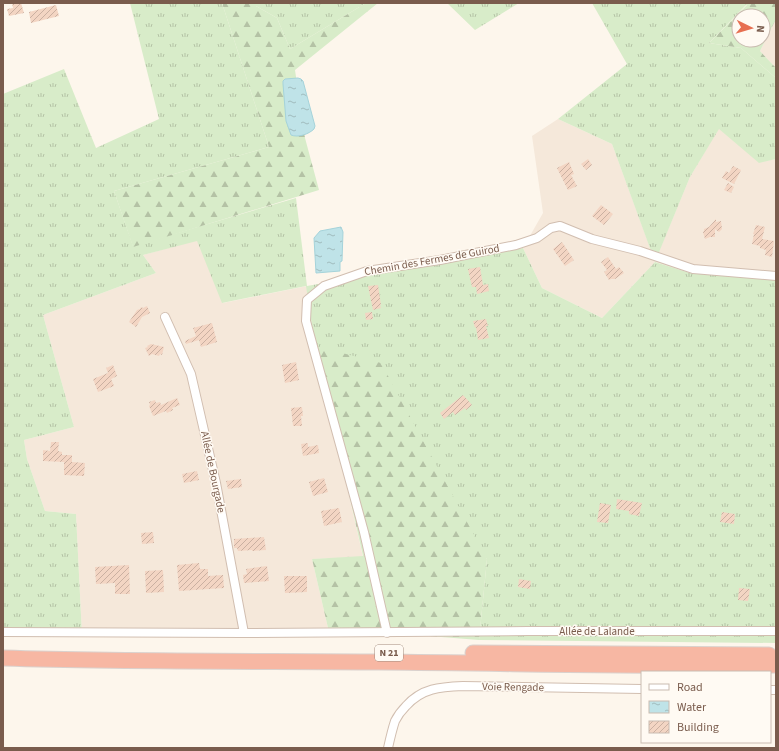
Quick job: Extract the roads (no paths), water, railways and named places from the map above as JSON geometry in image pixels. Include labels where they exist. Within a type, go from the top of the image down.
[{"type":"highway","name":"N 21","points":[[3,648],[374,653],[776,655]]},
{"type":"highway","name":"N 21","points":[[3,658],[622,666],[776,665]]},
{"type":"street","name":"Chemin des Fermes de Guirod","points":[[387,633],[364,532],[306,321],[307,300],[324,286],[366,271],[440,260],[516,245],[537,238],[551,228],[560,226],[592,240],[640,251],[693,269],[776,276]]},
{"type":"street","name":"Allée de Bourgade","points":[[165,317],[191,374],[216,483],[244,633]]},
{"type":"street","name":"Allée de Lalande","points":[[3,632],[418,633],[528,631],[776,631]]},
{"type":"street","name":"Voie Rengade","points":[[388,748],[392,728],[402,710],[408,703],[419,695],[431,689],[463,686],[641,689]]},
{"type":"water","points":[[298,78],[303,81],[315,126],[314,129],[303,135],[294,136],[291,135],[286,121],[283,81],[285,79]]},
{"type":"water","points":[[341,227],[343,232],[342,261],[340,262],[340,271],[316,273],[314,238],[320,231]]}]
